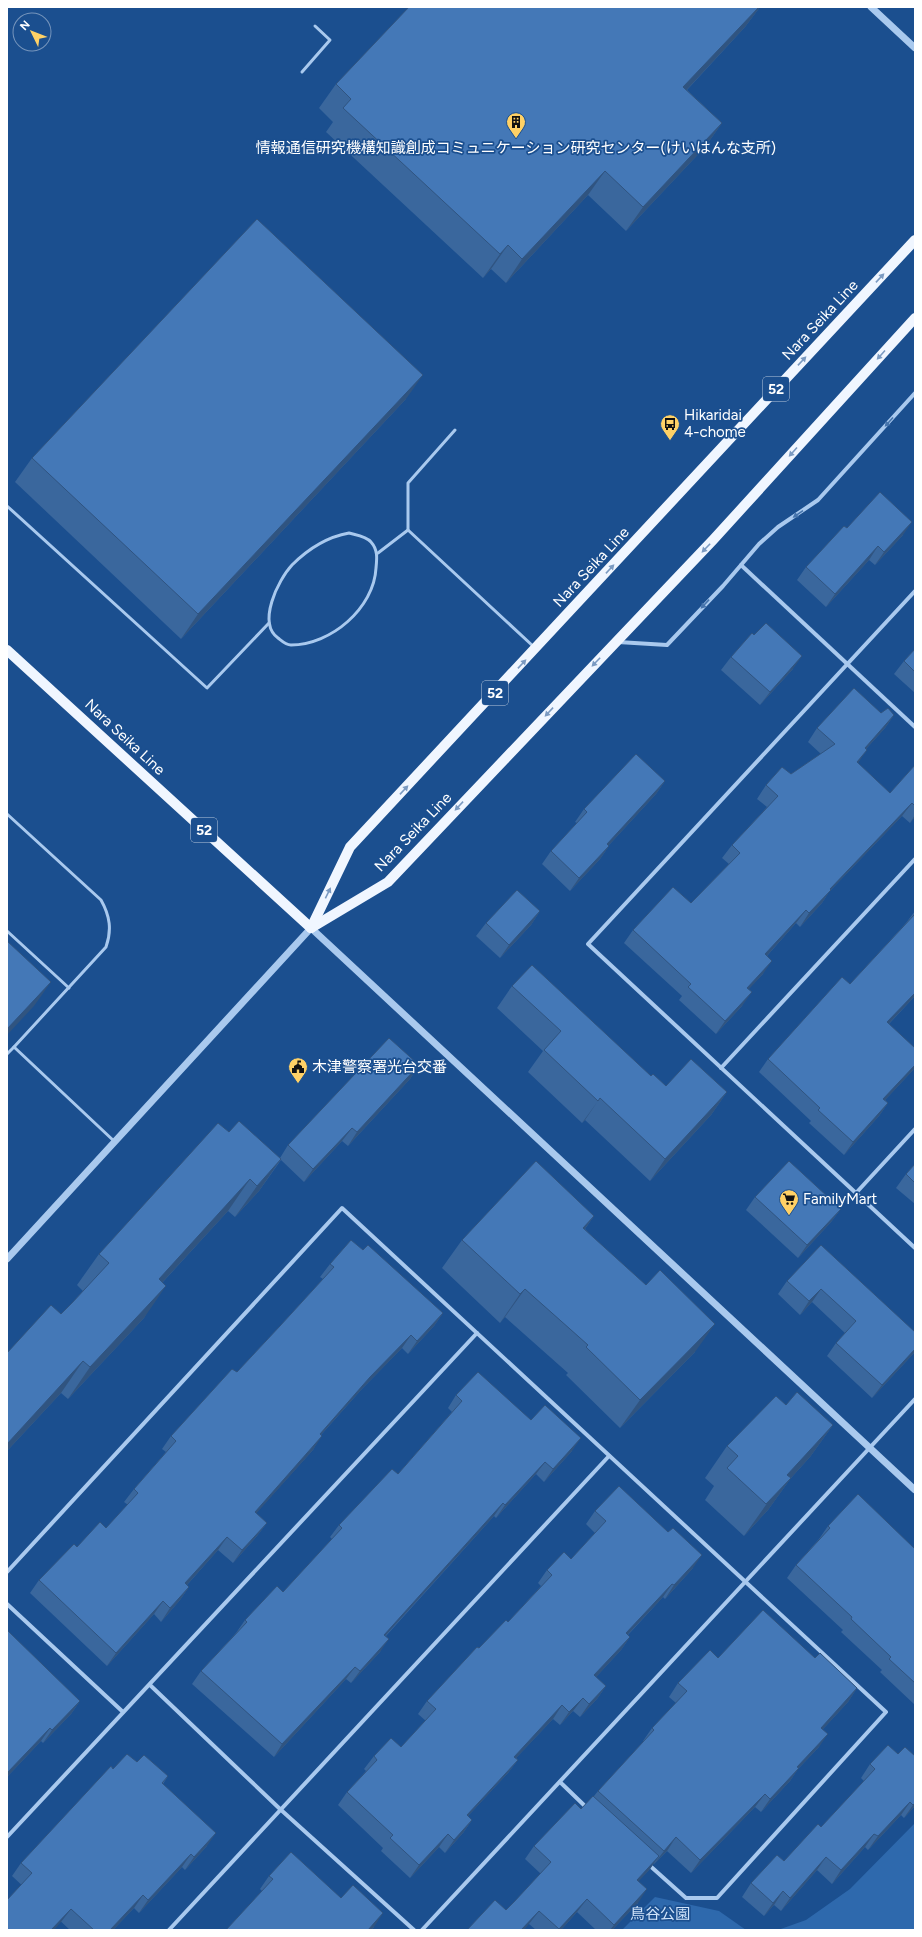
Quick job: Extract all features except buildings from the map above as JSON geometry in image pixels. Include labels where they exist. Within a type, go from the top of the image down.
[{"type":"main road","name":"Nara Seika Line","points":[[311,928],[350,847],[915,240]]},
{"type":"main road","name":"Nara Seika Line","points":[[311,928],[388,882],[713,540],[915,318]]},
{"type":"main road","name":"Nara Seika Line","points":[[7,650],[311,928]]},
{"type":"street","points":[[871,7],[915,48]]},
{"type":"street","points":[[615,642],[667,645],[759,544],[778,527],[818,500],[915,393]]},
{"type":"street","points":[[741,565],[915,727]]},
{"type":"street","points":[[915,591],[588,944],[915,1248]]},
{"type":"street","points":[[721,1068],[915,859]]},
{"type":"street","points":[[7,1259],[311,928],[915,1490]]},
{"type":"street","points":[[856,1193],[915,1129]]},
{"type":"street","points":[[7,1572],[342,1208],[886,1712],[718,1898],[686,1898],[646,1861]]},
{"type":"street","points":[[7,1837],[477,1333]]},
{"type":"street","points":[[422,1930],[915,1399]]},
{"type":"street","points":[[169,1930],[609,1456]]},
{"type":"street","points":[[7,1604],[124,1712]]},
{"type":"street","points":[[150,1685],[280,1809],[414,1930]]},
{"type":"street","points":[[560,1782],[594,1814]]},
{"type":"lane","points":[[302,72],[330,40],[315,26]]},
{"type":"lane","points":[[456,430],[408,483],[408,530],[536,648]]},
{"type":"lane","points":[[7,506],[207,688],[269,623]]},
{"type":"lane","points":[[378,552],[408,530]]},
{"type":"lane","points":[[349,533],[361,536],[371,541],[378,552],[376,580],[362,607],[342,626],[323,639],[301,645],[287,645],[276,637],[269,623],[269,610],[277,588],[291,565],[314,546],[333,536],[349,533]]},
{"type":"lane","points":[[7,814],[101,900],[107,913],[111,935],[106,947],[7,1054]]},
{"type":"lane","points":[[7,931],[69,988]]},
{"type":"lane","points":[[14,1047],[115,1142]]},
{"type":"green space","points":[[915,1823],[915,1930],[778,1930],[806,1920],[850,1889]]},
{"type":"green space","name":"鳥谷公園","points":[[655,1897],[719,1911],[746,1930],[622,1930]]},
{"type":"place","name":"情報通信研究機構知識創成コミュニケーション研究センター(けいはんな支所)","points":[[516,139]]},
{"type":"place","name":"Hikaridai 4-chome","points":[[670,441]]},
{"type":"place","name":"木津警察署光台交番","points":[[298,1084]]},
{"type":"place","name":"FamilyMart","points":[[789,1216]]}]
